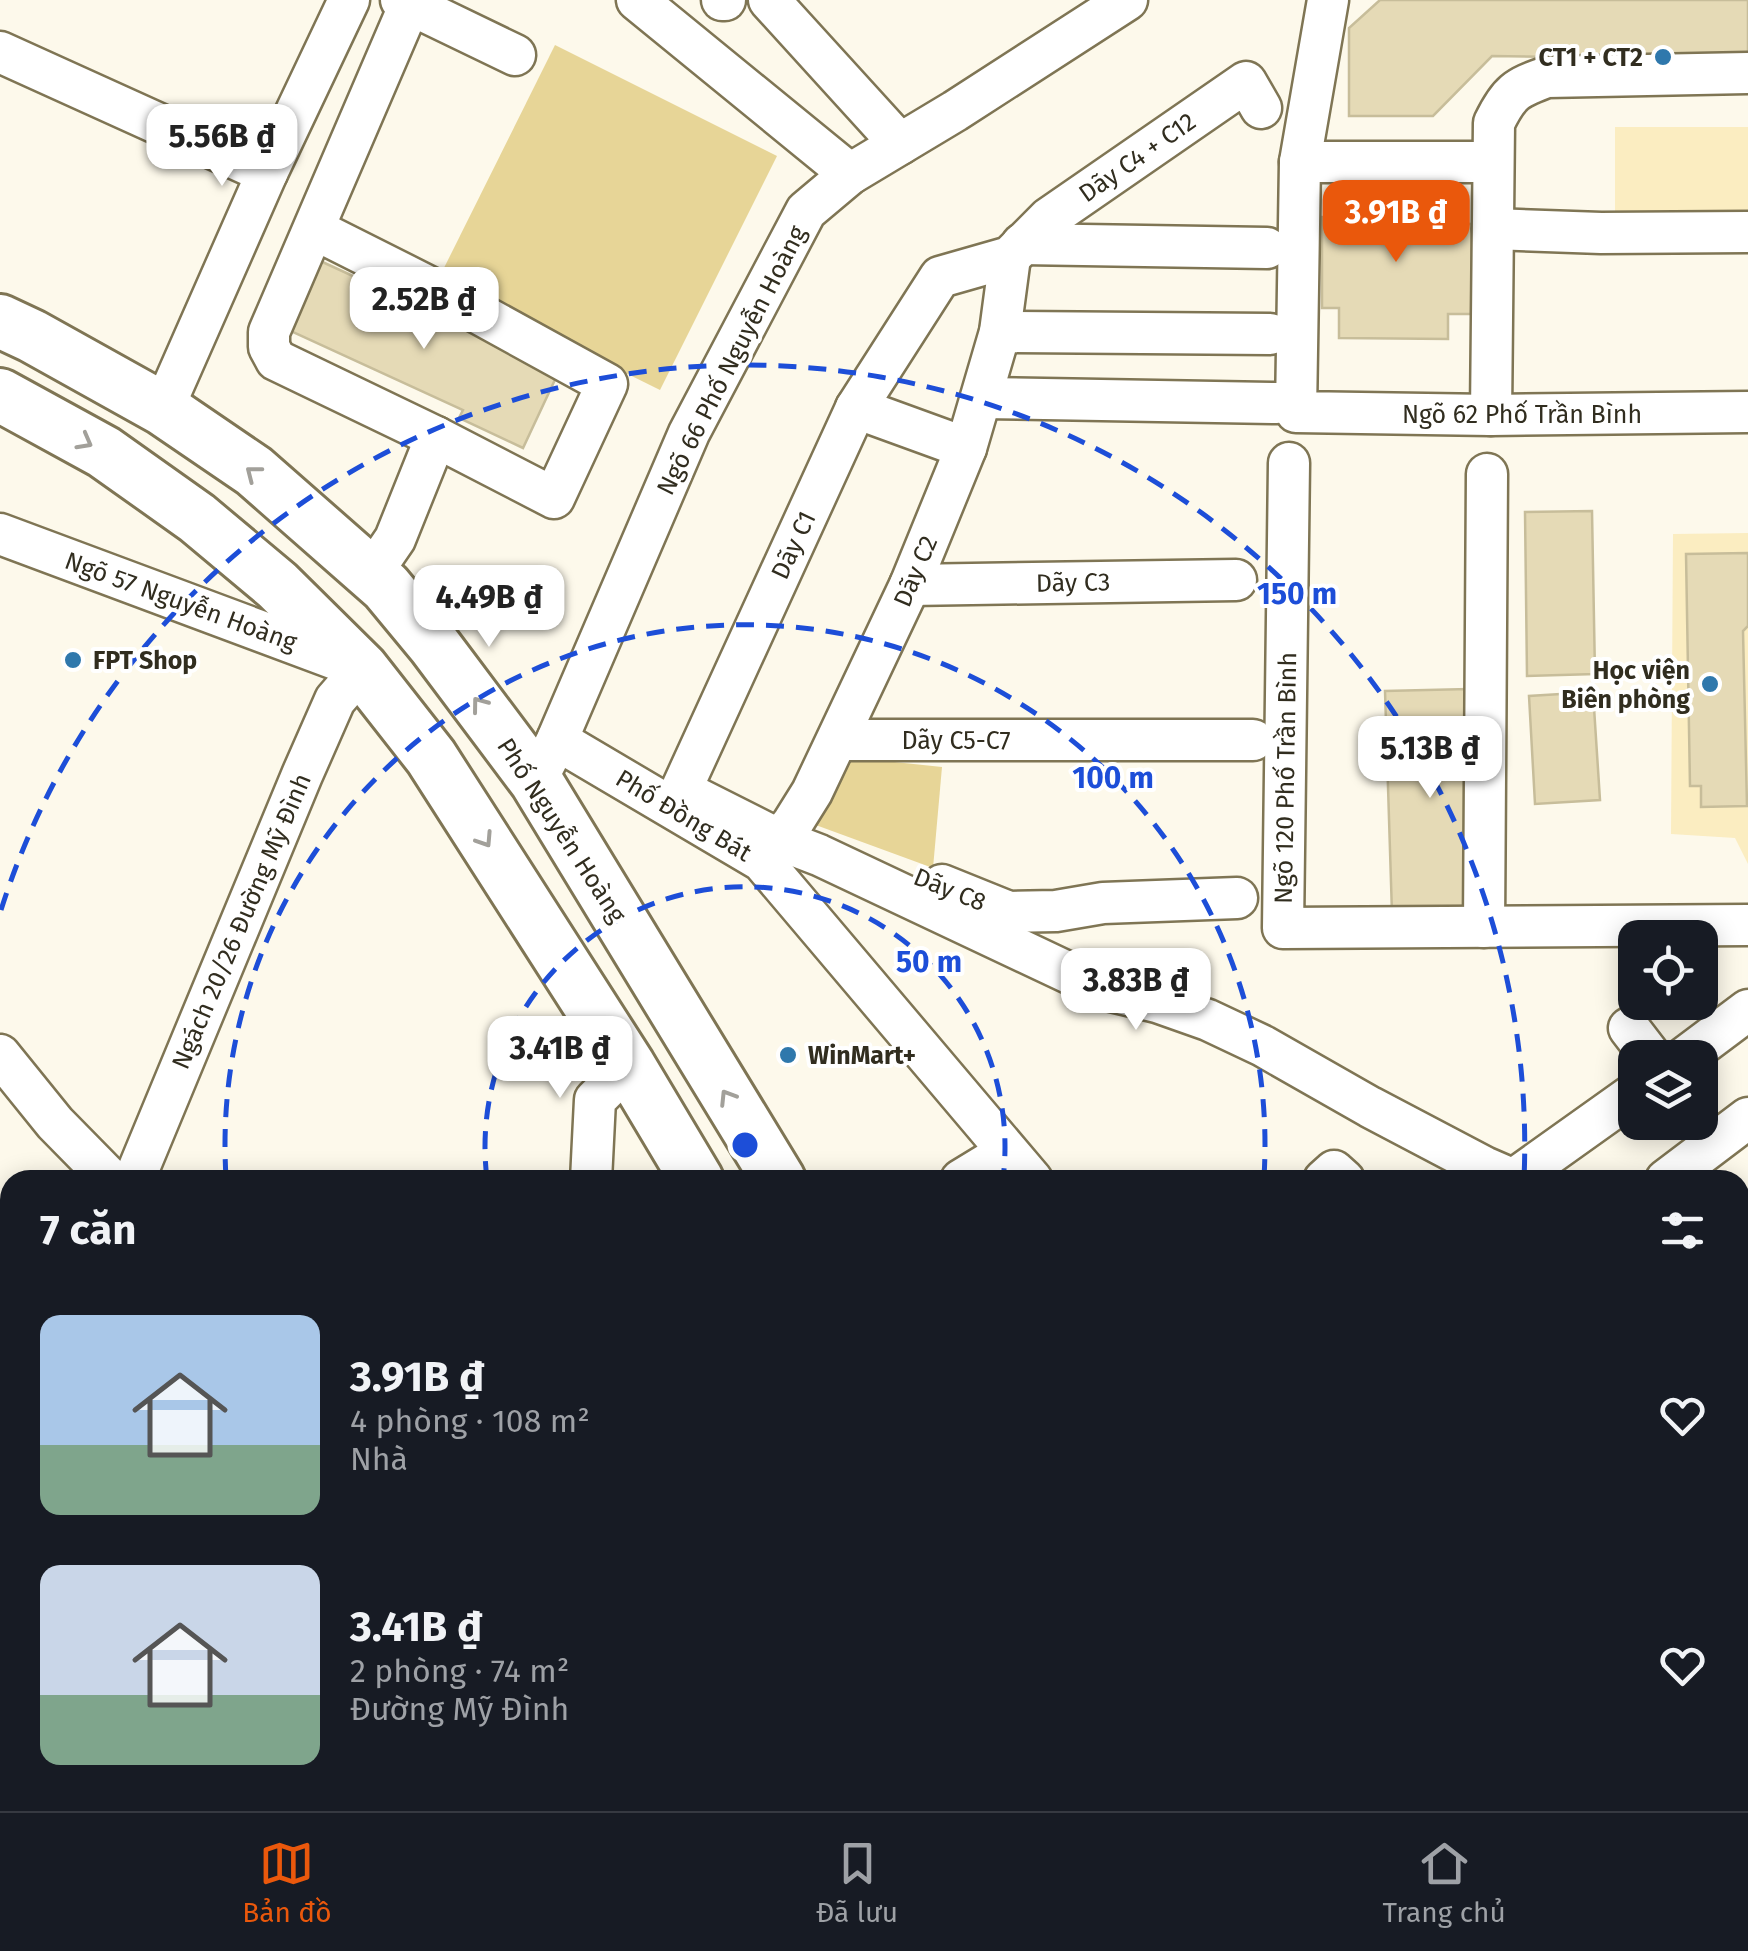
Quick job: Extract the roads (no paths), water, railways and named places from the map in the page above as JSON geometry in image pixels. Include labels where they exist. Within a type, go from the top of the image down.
[{"type":"main road","name":"Phố Nguyễn Hoàng","points":[[0,321],[163,409],[254,472],[386,587],[434,644],[547,760],[772,1170]]},
{"type":"main road","points":[[0,395],[104,452],[197,518],[277,585],[362,669],[431,757],[691,1170]]},
{"type":"street","points":[[163,409],[267,173],[350,0]]},
{"type":"street","points":[[637,0],[850,174]]},
{"type":"street","points":[[770,0],[900,144]]},
{"type":"street","name":"Ngõ 66 Phố Nguyễn Hoàng","points":[[547,760],[689,434],[806,211],[850,174],[1127,0]]},
{"type":"street","points":[[1287,408],[1300,162],[1328,0]]},
{"type":"street","points":[[314,229],[608,384],[554,498],[276,360],[269,346],[269,332],[406,2],[515,56]]},
{"type":"street","points":[[0,52],[267,173]]},
{"type":"street","points":[[1490,415],[1494,123],[1504,103],[1522,86],[1547,77],[1748,74]]},
{"type":"street","name":"Dãy C4 + C12","points":[[1016,250],[1049,218],[1246,82],[1261,108]]},
{"type":"street","points":[[1300,162],[1493,162]]},
{"type":"street","points":[[1493,229],[1748,232]]},
{"type":"street","points":[[1016,250],[1267,248]]},
{"type":"street","name":"Dãy C2","points":[[778,842],[812,792],[838,740],[910,585],[966,448],[1000,332],[1016,250]]},
{"type":"street","name":"Dãy C1","points":[[778,842],[682,790],[856,408],[940,277],[1016,250]]},
{"type":"street","points":[[1000,332],[1270,334]]},
{"type":"street","name":"Ngõ 62 Phố Trần Bình","points":[[982,398],[1490,415],[1748,412]]},
{"type":"street","points":[[856,408],[966,448]]},
{"type":"street","points":[[371,574],[394,539],[436,438]]},
{"type":"street","name":"Ngõ 120 Phố Trần Bình","points":[[1288,463],[1283,928],[1748,925]]},
{"type":"street","points":[[1484,926],[1488,474]]},
{"type":"street","name":"Ngõ 57 Nguyễn Hoàng","points":[[0,534],[362,669]]},
{"type":"street","name":"Dãy C3","points":[[910,585],[1236,580]]},
{"type":"street","name":"Ngách 20/26 Đường Mỹ Đình","points":[[138,1170],[308,760],[335,700],[362,669]]},
{"type":"street","name":"Dãy C5-C7","points":[[838,740],[1254,740]]},
{"type":"street","name":"Phố Đồng Bát","points":[[547,760],[778,842],[1019,1166]]},
{"type":"street","name":"Dãy C8","points":[[778,842],[826,840],[1009,912],[1237,898]]},
{"type":"street","points":[[778,842],[818,855],[1103,989],[1208,1020],[1491,1170]]},
{"type":"street","points":[[1708,1040],[1748,1010]]},
{"type":"street","points":[[0,1055],[55,1123],[101,1170]]},
{"type":"street","points":[[592,1170],[595,1100],[629,1066]]},
{"type":"street","points":[[1528,1170],[1618,1105]]},
{"type":"street","points":[[1676,1170],[1721,1127]]},
{"type":"place","name":"CT1 + CT2","points":[[1663,57]]},
{"type":"place","name":"FPT Shop","points":[[73,660]]},
{"type":"place","name":"Học viện Biên phòng","points":[[1710,684]]},
{"type":"place","name":"WinMart+","points":[[788,1055]]}]
